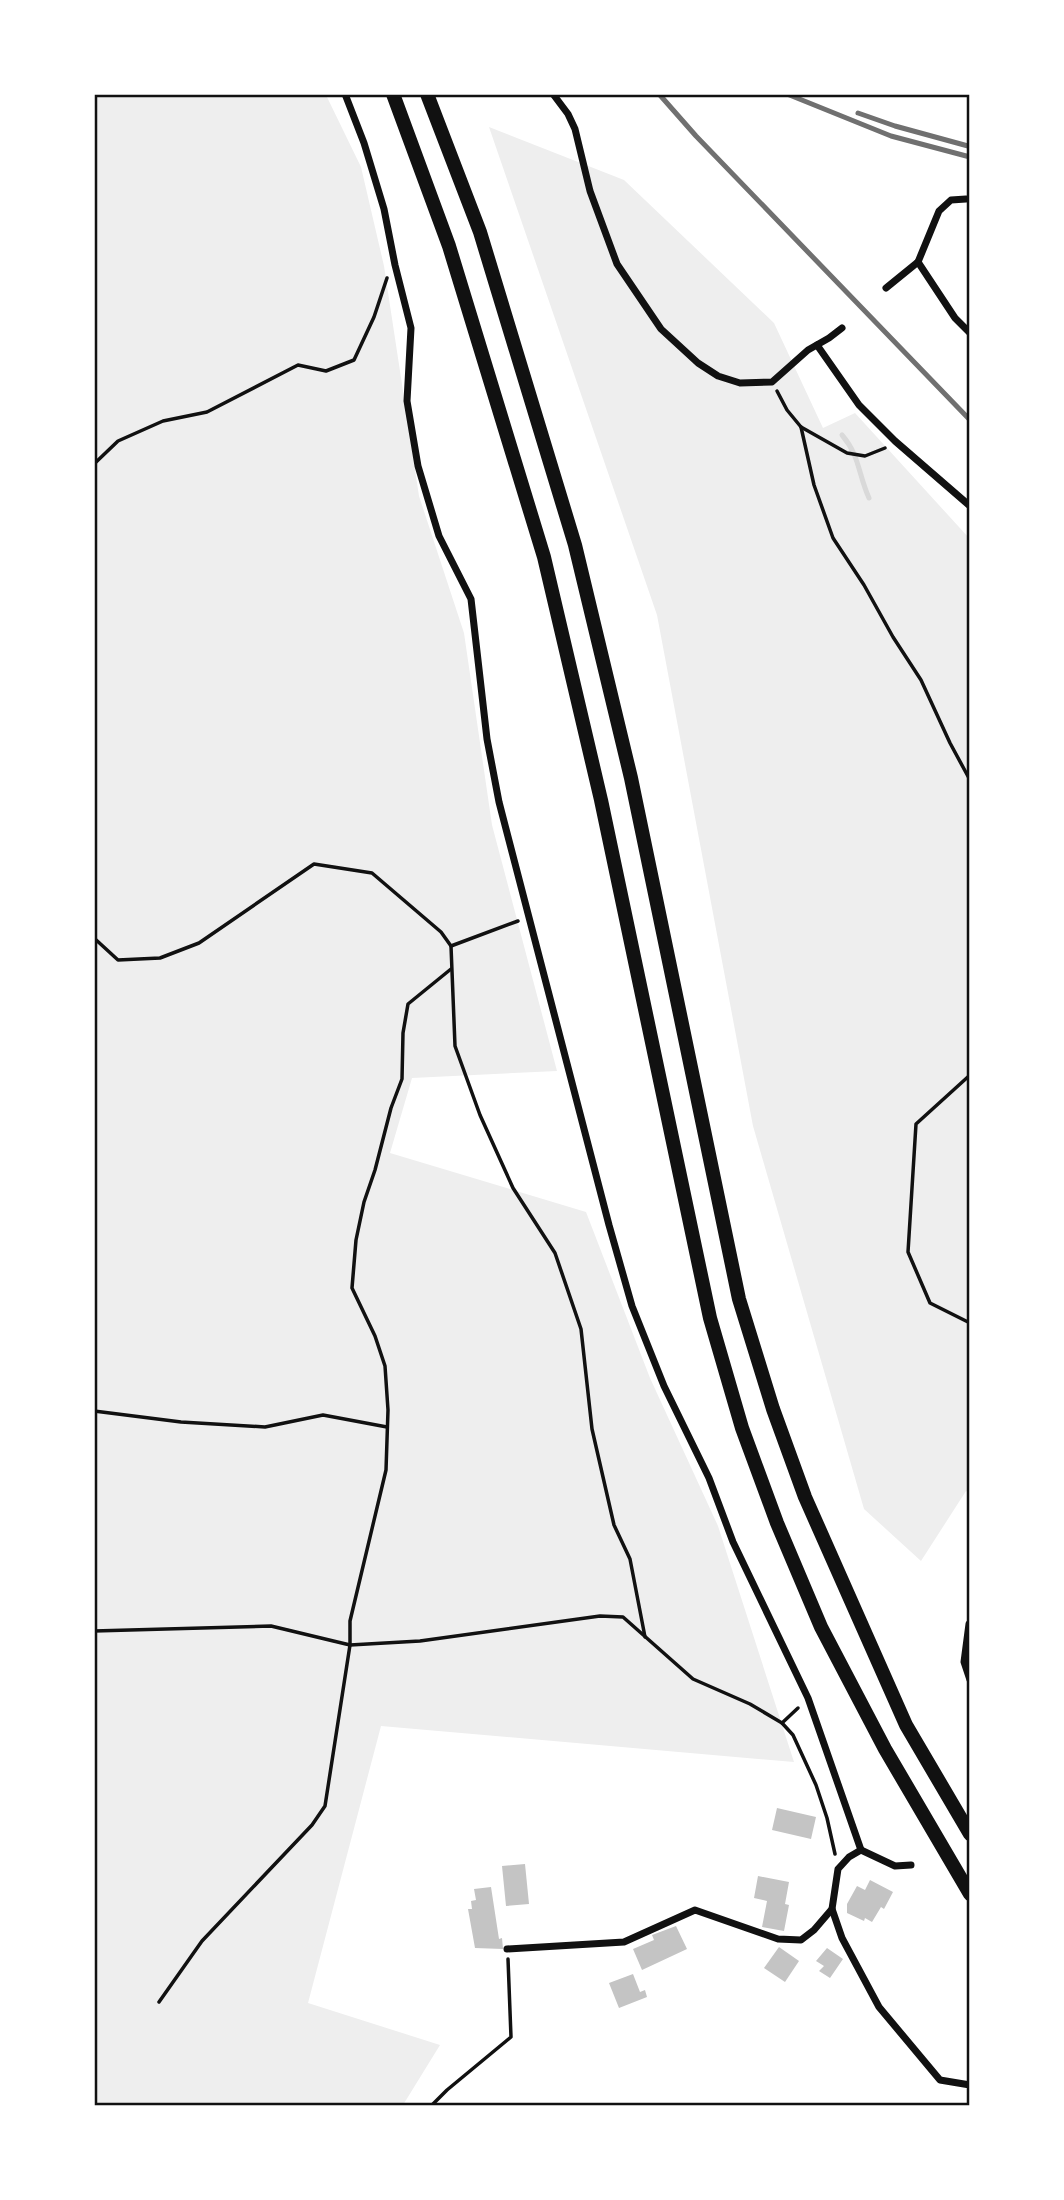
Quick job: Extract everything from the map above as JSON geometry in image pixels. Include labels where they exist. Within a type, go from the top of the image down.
[{"type":"highway","points":[[393,94],[449,246],[544,557],[601,800],[710,1318],[742,1428],[777,1523],[821,1627],[885,1749],[970,1894]]},
{"type":"highway","points":[[428,94],[480,232],[575,545],[631,778],[739,1299],[772,1409],[805,1497],[906,1725],[970,1834]]},
{"type":"street","points":[[345,94],[364,143],[384,209],[411,328],[407,401],[418,466],[439,536],[471,599],[488,740],[499,802],[632,1306],[664,1386],[709,1478],[733,1542],[808,1698],[861,1850],[895,1866],[911,1866]]},
{"type":"street","points":[[552,94],[568,114],[575,129],[590,191],[617,264],[661,329],[698,363],[718,376],[740,383],[772,382],[808,350],[842,328]]},
{"type":"street","points":[[886,288],[918,262],[939,211],[951,200],[966,199]]},
{"type":"street","points":[[918,262],[955,318],[970,333]]},
{"type":"street","points":[[817,345],[859,405],[895,441],[970,506]]},
{"type":"street","points":[[969,1624],[964,1662],[970,1680]]},
{"type":"street","points":[[861,1850],[849,1857],[838,1870],[832,1909],[842,1938],[879,2007],[940,2080],[970,2085]]},
{"type":"street","points":[[508,1949],[624,1942],[695,1910],[778,1939],[800,1940],[814,1930],[832,1909]]},
{"type":"path","points":[[94,464],[118,441],[163,421],[208,412],[298,365],[326,370],[354,360],[374,317],[385,281],[395,265]]},
{"type":"path","points":[[772,382],[787,410],[801,427],[847,453],[865,456],[895,441]]},
{"type":"path","points":[[801,427],[814,485],[833,538],[921,680],[970,780]]},
{"type":"path","points":[[94,938],[118,960],[160,958],[199,943],[314,863],[372,873],[440,932],[451,946],[455,1046],[480,1115],[513,1188],[555,1253],[581,1329],[592,1429],[614,1525],[630,1559],[645,1637]]},
{"type":"path","points":[[451,946],[528,917]]},
{"type":"path","points":[[159,2002],[202,1941],[312,1825],[325,1806],[349,1645],[350,1621],[386,1470],[384,1366],[375,1336],[352,1288],[356,1240],[364,1202],[402,1079],[402,1033],[408,1004],[451,969]]},
{"type":"path","points":[[970,1074],[916,1124],[908,1252],[930,1303],[970,1323]]},
{"type":"path","points":[[94,1411],[181,1422],[264,1427],[323,1415],[387,1427]]},
{"type":"path","points":[[969,1624],[970,1564]]},
{"type":"path","points":[[94,1631],[271,1626],[349,1645],[420,1641],[600,1616],[624,1617],[693,1679],[750,1704],[782,1723],[793,1735],[816,1785],[827,1818],[838,1870]]},
{"type":"path","points":[[782,1723],[808,1698]]},
{"type":"path","points":[[432,2105],[511,2037],[508,1949]]},
{"type":"shaded area","points":[[94,95],[326,95],[361,167],[384,266],[419,496],[464,633],[492,825],[557,1071],[412,1078],[390,1153],[586,1212],[650,1378],[718,1526],[794,1762],[381,1726],[308,2003],[440,2045],[403,2105],[95,2105]]},
{"type":"shaded area","points":[[489,127],[624,180],[774,323],[823,428],[855,413],[969,538],[970,1493],[966,1491],[921,1561],[864,1509],[753,1126],[657,615]]},
{"type":"building","points":[[777,1808],[816,1817],[811,1839],[772,1830]]},
{"type":"building","points":[[525,1864],[529,1904],[506,1906],[502,1866]]},
{"type":"building","points":[[758,1876],[789,1882],[785,1904],[789,1905],[784,1931],[762,1927],[767,1901],[754,1898]]},
{"type":"building","points":[[870,1880],[893,1892],[884,1909],[881,1907],[872,1922],[847,1913],[847,1904],[857,1886],[865,1890]]},
{"type":"building","points":[[491,1887],[503,1949],[475,1948],[468,1909],[472,1909],[471,1901],[476,1900],[474,1889]]},
{"type":"building","points":[[676,1926],[687,1949],[642,1970],[633,1949],[654,1940],[652,1935]]},
{"type":"building","points":[[779,1947],[799,1961],[785,1982],[764,1968]]},
{"type":"building","points":[[827,1948],[843,1959],[830,1978],[819,1971],[824,1966],[816,1961]]},
{"type":"building","points":[[633,1974],[640,1992],[645,1990],[647,1997],[619,2008],[609,1983]]},
{"type":"waterway","points":[[842,435],[856,458],[869,498]]},
{"type":"railway","points":[[659,94],[696,136],[970,420]]},
{"type":"railway","points":[[787,94],[891,136],[970,157]]},
{"type":"railway","points":[[858,113],[968,146]]}]
